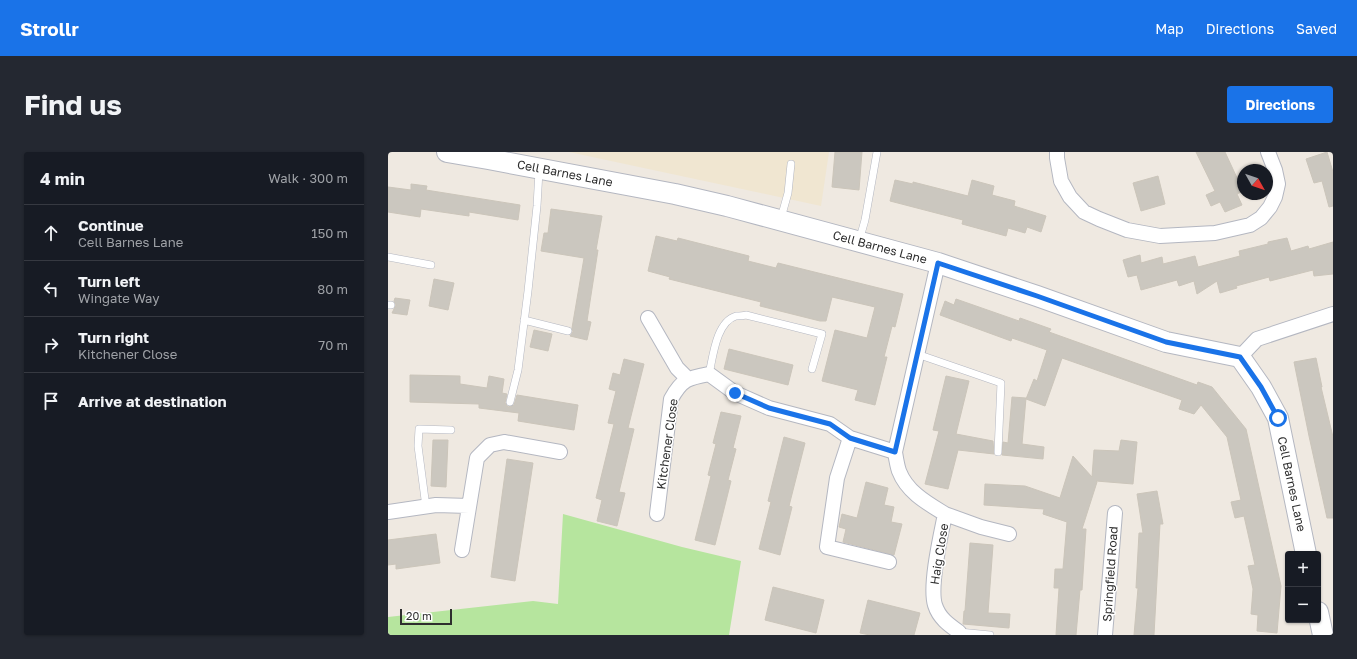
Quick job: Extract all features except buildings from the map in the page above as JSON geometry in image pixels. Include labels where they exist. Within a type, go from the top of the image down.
[{"type":"street","points":[[1057,152],[1061,181],[1070,197],[1084,212],[1127,230],[1160,236],[1215,233],[1250,225],[1261,218],[1270,208],[1275,197],[1278,184],[1275,170],[1268,152]]},
{"type":"street","name":"Cell Barnes Lane","points":[[455,153],[675,194],[780,220],[938,263],[1037,296],[1166,342],[1240,357],[1261,387],[1278,418],[1305,551]]},
{"type":"street","points":[[648,318],[677,368],[688,378],[709,374],[735,393],[769,408],[830,424],[850,438],[895,452],[938,263]]},
{"type":"street","points":[[1240,357],[1257,339],[1333,314]]},
{"type":"street","name":"Kitchener Close","points":[[657,514],[671,398],[677,388],[688,378]]},
{"type":"street","points":[[850,438],[837,478],[827,547],[889,562]]},
{"type":"street","points":[[462,550],[477,458],[490,445],[504,442],[560,452]]},
{"type":"street","name":"Haig Close","points":[[895,452],[899,471],[907,484],[916,495],[928,504],[945,514],[981,527],[1009,534]]},
{"type":"street","points":[[388,512],[436,505],[468,506]]},
{"type":"street","name":"Springfield Road","points":[[1105,635],[1115,512]]},
{"type":"street","name":"Haig Close","points":[[945,514],[933,590],[935,606],[944,620],[959,632]]},
{"type":"street","points":[[1320,623],[1323,635]]},
{"type":"lane","points":[[859,241],[865,220],[877,152]]},
{"type":"lane","points":[[780,220],[788,192],[791,164]]},
{"type":"lane","points":[[510,402],[518,370],[537,206],[539,168]]},
{"type":"lane","points":[[388,257],[430,265]]},
{"type":"lane","points":[[709,374],[717,338],[722,327],[735,316],[746,316],[822,334],[812,369]]},
{"type":"lane","points":[[524,320],[568,331]]},
{"type":"lane","points":[[917,354],[1001,383],[998,452]]},
{"type":"lane","points":[[426,507],[418,446],[419,429],[451,430]]},
{"type":"lane","points":[[959,632],[990,635]]},
{"type":"shaded area","points":[[569,152],[829,152],[821,206]]},
{"type":"green space","points":[[563,514],[682,547],[741,561],[729,635],[388,635],[388,617],[533,601],[558,604]]},
{"type":"route","points":[[735,393],[769,408],[830,424],[850,438],[895,452],[938,263],[1037,296],[1166,342],[1240,357],[1261,387],[1278,418]]}]
